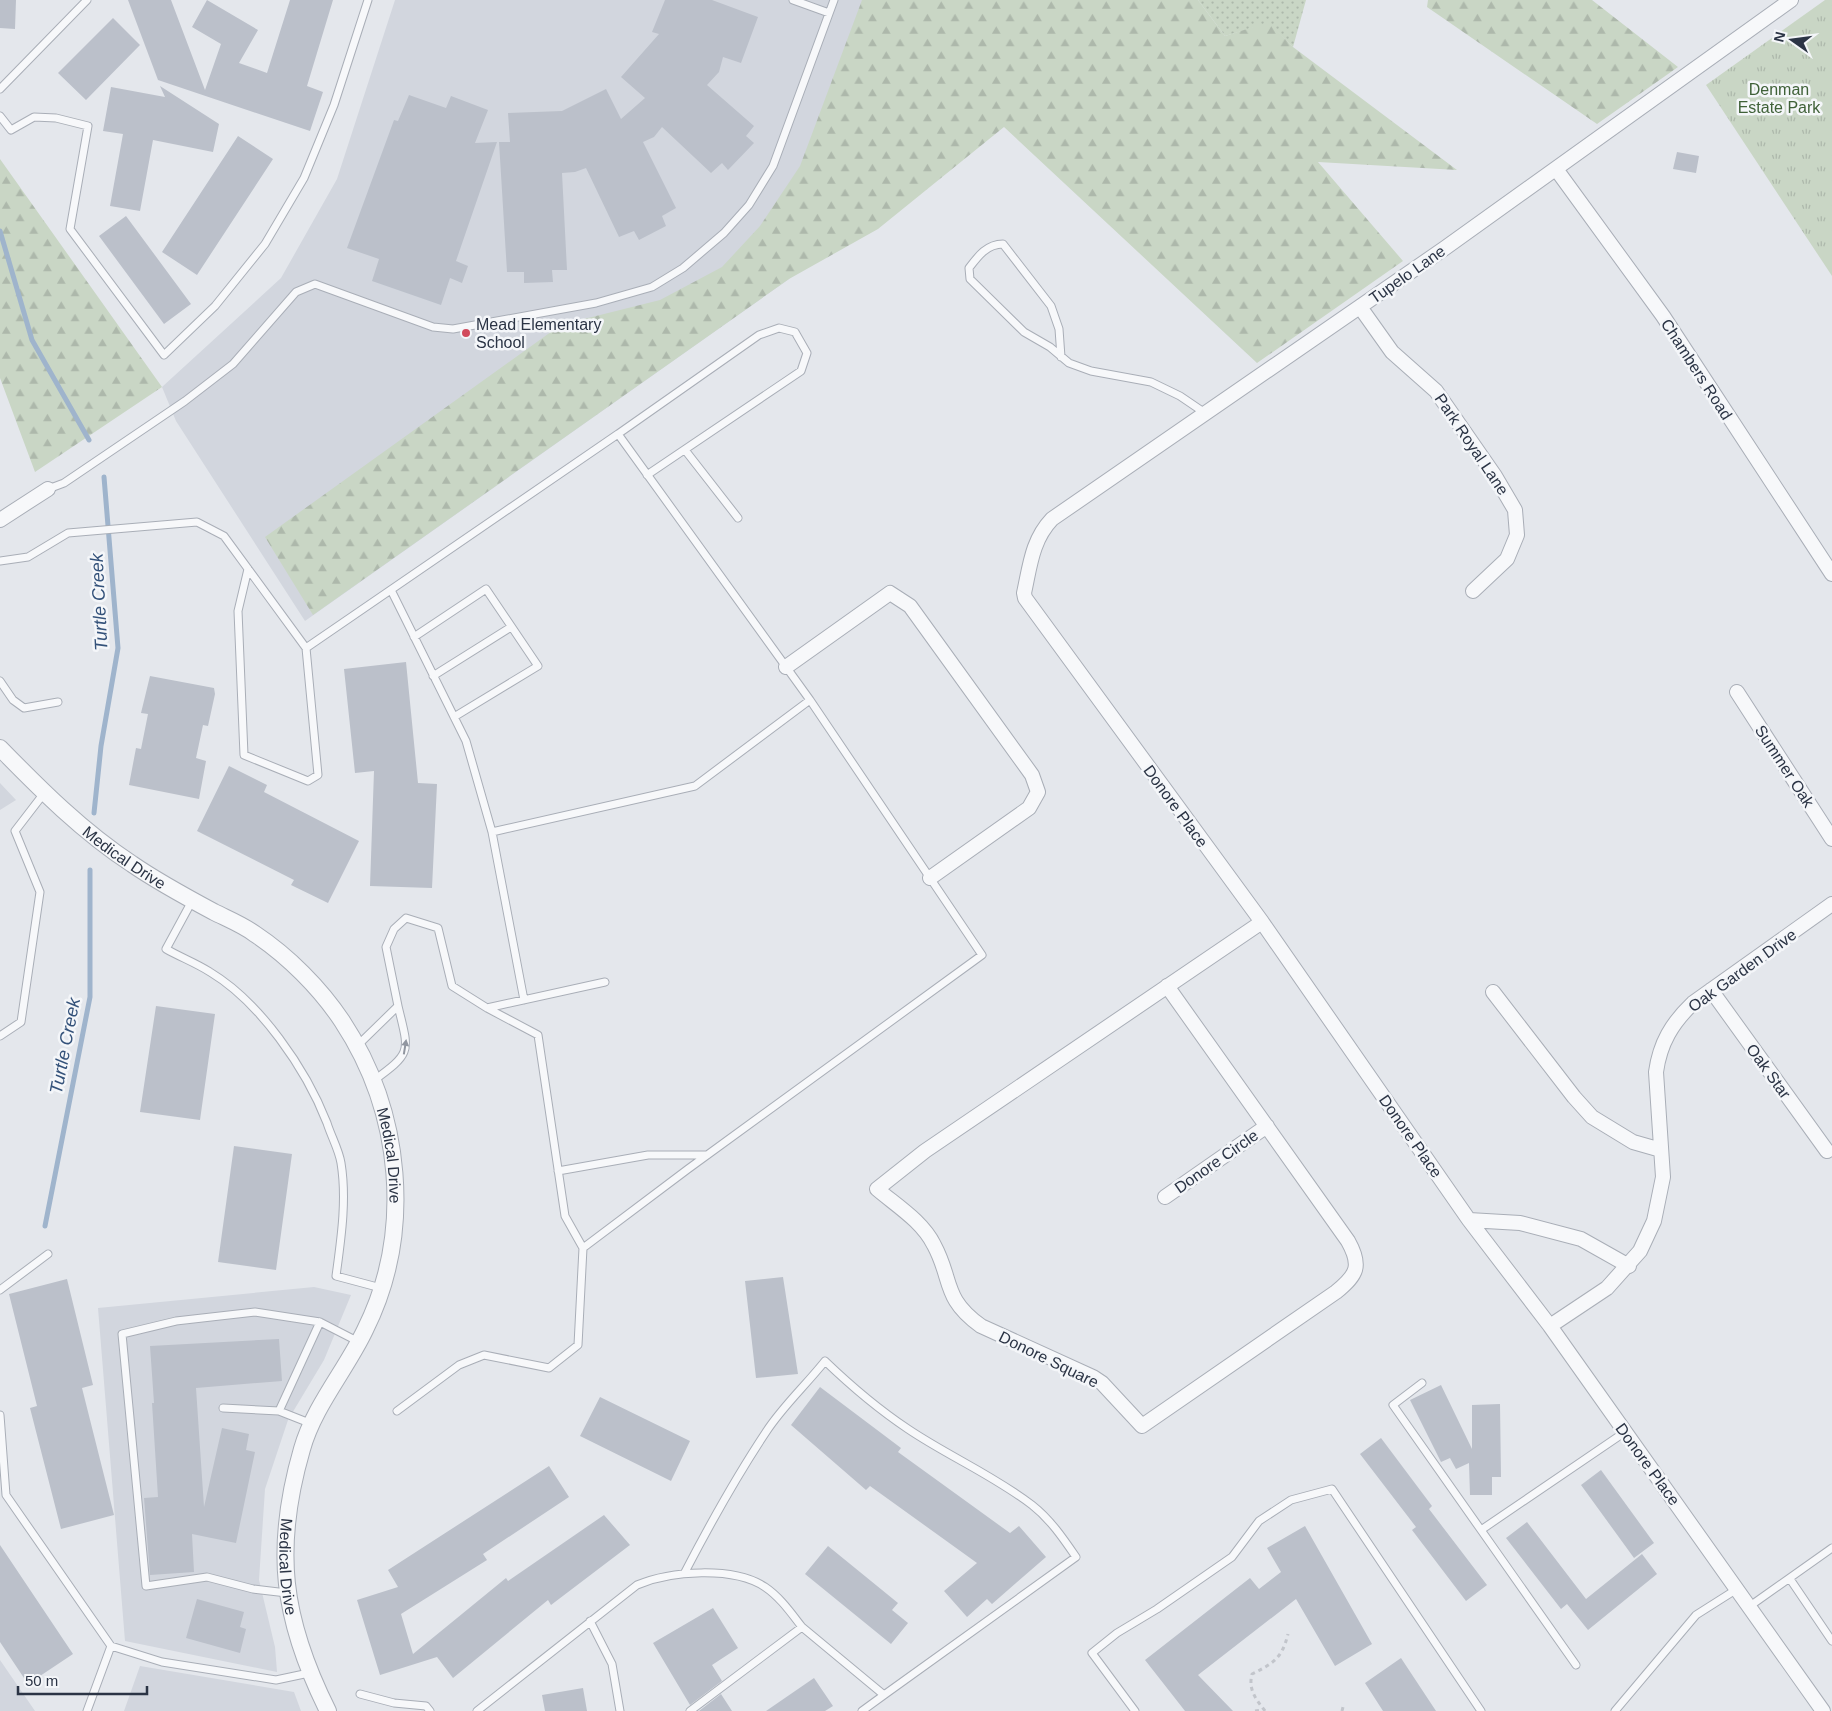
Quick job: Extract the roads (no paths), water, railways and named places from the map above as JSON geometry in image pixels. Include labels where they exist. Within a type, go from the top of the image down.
[{"type":"street","name":"Tupelo Lane","points":[[1032,554],[1043,529],[1052,519],[1360,307],[1791,0]]},
{"type":"street","name":"Chambers Road","points":[[1556,169],[1663,316],[1832,574]]},
{"type":"street","name":"Park Royal Lane","points":[[1360,307],[1392,352],[1436,391],[1496,476],[1515,510],[1517,535],[1507,559],[1473,591]]},
{"type":"street","points":[[0,520],[48,489]]},
{"type":"street","name":"Donore Place","points":[[1032,554],[1024,593],[1025,598],[1262,922],[1469,1220],[1550,1326],[1823,1711]]},
{"type":"street","points":[[786,667],[890,593],[910,606],[1032,775],[1038,792],[1029,808],[930,878]]},
{"type":"street","name":"Summer Oak","points":[[1737,692],[1832,839]]},
{"type":"street","name":"Medical Drive","points":[[0,748],[78,824],[132,864],[193,900],[255,933],[289,961],[329,1004],[357,1046],[372,1081],[389,1132],[395,1167],[396,1202],[393,1232],[382,1288],[360,1342],[312,1424],[302,1447],[289,1501],[286,1531],[288,1593],[294,1630],[309,1673],[328,1711]]},
{"type":"street","name":"Oak Garden Drive","points":[[1550,1326],[1607,1288],[1629,1266],[1640,1251],[1654,1221],[1663,1177],[1656,1088],[1658,1056],[1662,1043],[1681,1015],[1711,990],[1832,904]]},
{"type":"street","name":"Donore Square","points":[[1167,986],[1354,1252],[1355,1271],[1352,1280],[1142,1426],[1098,1380],[981,1326],[966,1314],[952,1297],[936,1246],[917,1222],[877,1189],[925,1151],[1167,986],[1262,922]]},
{"type":"street","name":"Oak Star","points":[[1711,990],[1827,1151]]},
{"type":"street","points":[[1493,992],[1574,1097],[1592,1117],[1633,1142],[1660,1150]]},
{"type":"street","name":"Donore Circle","points":[[1164,1197],[1267,1126]]},
{"type":"street","points":[[1469,1220],[1520,1223],[1581,1239],[1629,1266]]},
{"type":"lane","points":[[0,89],[86,0]]},
{"type":"lane","points":[[0,116],[11,130],[34,117],[56,118],[88,126],[70,230],[164,354],[215,306],[265,244],[304,178],[334,105],[368,0]]},
{"type":"lane","points":[[793,0],[829,12]]},
{"type":"lane","points":[[48,489],[64,483],[193,395],[232,364],[296,292],[315,284],[433,327],[453,329],[596,302],[652,287],[683,268],[724,233],[749,205],[773,166],[834,0]]},
{"type":"lane","points":[[1061,357],[1059,329],[1051,306],[1003,244],[994,244],[978,255],[969,268],[970,279],[1024,332],[1050,347],[1068,364],[1081,369],[1151,382],[1180,396],[1206,414]]},
{"type":"lane","points":[[306,648],[759,335],[779,328],[795,332],[808,353],[801,371],[647,475]]},
{"type":"lane","points":[[583,1248],[982,955],[810,700],[618,434]]},
{"type":"lane","points":[[685,450],[738,518]]},
{"type":"lane","points":[[0,561],[28,557],[68,533],[197,522],[224,536],[306,648],[318,775],[308,781],[244,755],[238,611],[248,569]]},
{"type":"lane","points":[[414,637],[486,589],[538,666],[454,717]]},
{"type":"lane","points":[[390,590],[466,740],[492,832],[524,1000]]},
{"type":"lane","points":[[433,676],[511,627]]},
{"type":"lane","points":[[0,681],[13,700],[24,708],[58,702]]},
{"type":"lane","points":[[492,832],[695,786],[810,700]]},
{"type":"lane","points":[[0,1036],[21,1022],[40,892],[15,830],[45,792]]},
{"type":"lane","points":[[193,900],[166,949],[211,972],[231,988],[261,1017],[291,1052],[321,1109],[341,1162],[343,1220],[336,1276],[382,1288]]},
{"type":"lane","points":[[372,1081],[395,1065],[406,1051],[407,1043],[386,947],[394,928],[406,918],[438,928],[452,986],[487,1008],[538,1035],[565,1216],[583,1248],[578,1345],[549,1368],[484,1355],[459,1365],[397,1411]]},
{"type":"lane","points":[[487,1008],[605,982]]},
{"type":"lane","points":[[357,1046],[398,1006]]},
{"type":"lane","points":[[558,1171],[648,1155],[708,1155]]},
{"type":"lane","points":[[0,1290],[48,1254]]},
{"type":"lane","points":[[288,1593],[253,1589],[207,1577],[146,1586],[122,1334],[176,1321],[255,1312],[320,1322],[360,1342]]},
{"type":"lane","points":[[279,1411],[320,1322]]},
{"type":"lane","points":[[685,1572],[721,1503],[743,1471],[766,1431],[825,1362],[861,1396],[909,1430],[976,1467],[1033,1506],[1058,1530],[1076,1557],[862,1711]]},
{"type":"lane","points":[[1422,1382],[1394,1406],[1576,1665]]},
{"type":"lane","points":[[223,1408],[279,1411],[312,1424]]},
{"type":"lane","points":[[0,1415],[6,1495],[111,1646],[162,1662],[276,1680],[309,1673]]},
{"type":"lane","points":[[1481,1530],[1625,1432]]},
{"type":"lane","points":[[1135,1711],[1092,1653],[1117,1633],[1157,1609],[1232,1557],[1259,1521],[1291,1500],[1332,1489],[1481,1711]]},
{"type":"lane","points":[[1750,1606],[1832,1548]]},
{"type":"lane","points":[[477,1711],[637,1585],[685,1572],[742,1577],[765,1587],[787,1607],[802,1627],[884,1695]]},
{"type":"lane","points":[[1790,1579],[1832,1641]]},
{"type":"lane","points":[[1615,1711],[1696,1615],[1737,1588]]},
{"type":"lane","points":[[590,1621],[612,1664],[620,1711]]},
{"type":"lane","points":[[690,1711],[802,1627]]},
{"type":"lane","points":[[87,1711],[111,1646]]},
{"type":"lane","points":[[360,1694],[394,1703],[426,1706],[430,1711]]},
{"type":"waterway","name":"Turtle Creek","points":[[0,231],[32,340],[89,440]]},
{"type":"waterway","name":"Turtle Creek","points":[[94,813],[101,746],[118,648],[104,477]]},
{"type":"waterway","name":"Turtle Creek","points":[[45,1226],[90,997],[90,870]]},
{"type":"place","name":"Mead Elementary School","points":[[466,333]]},
{"type":"park label","name":"Denman Estate Park","points":[[1779,98]]}]
